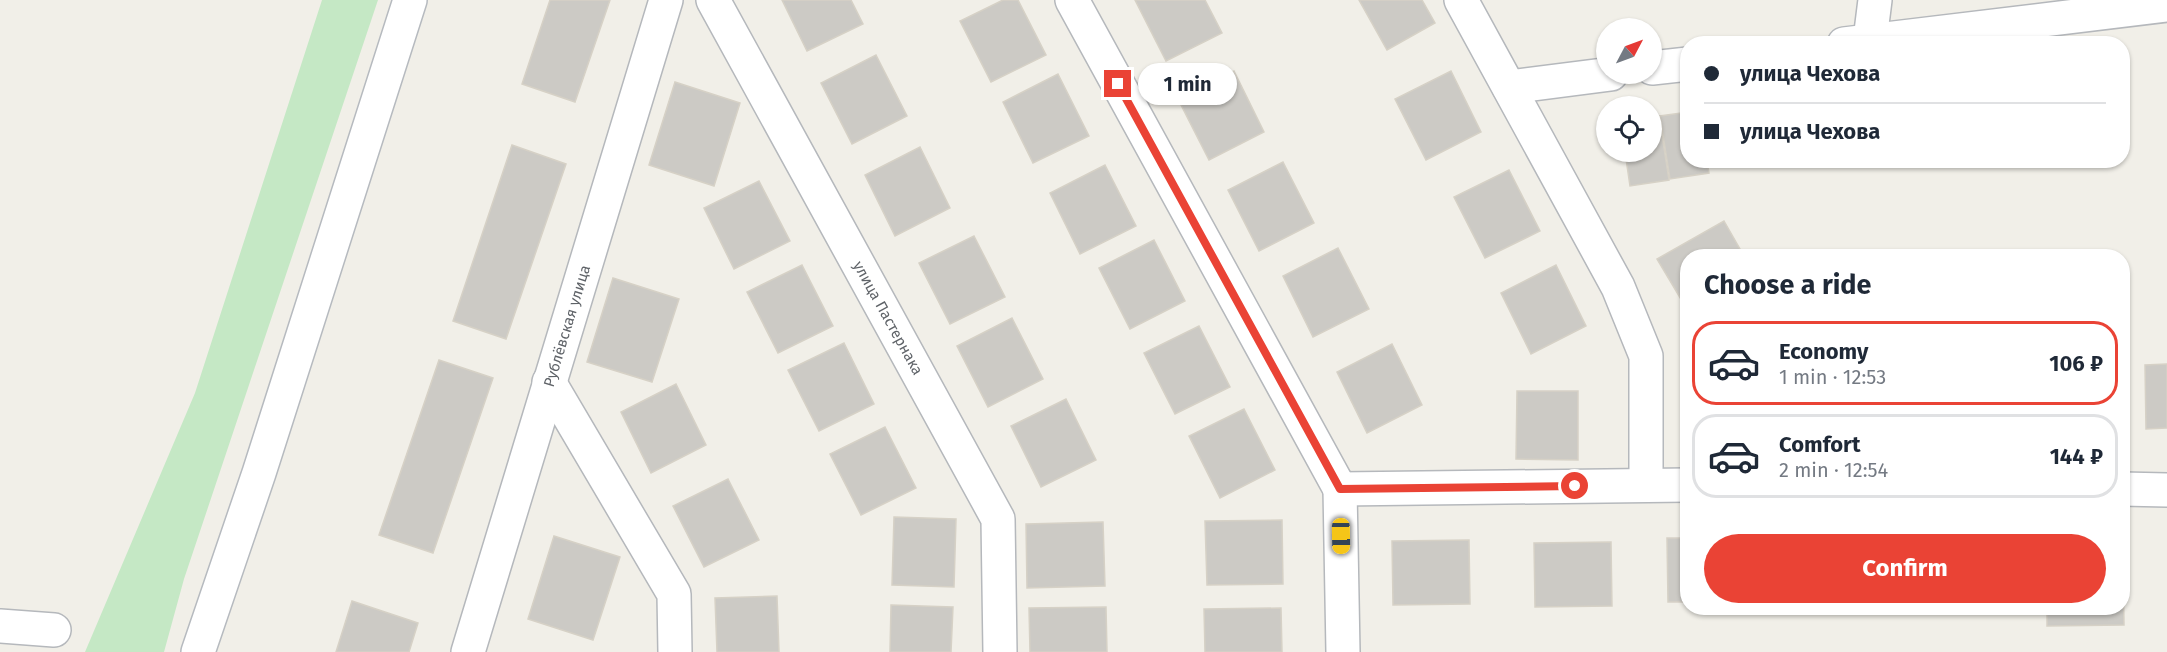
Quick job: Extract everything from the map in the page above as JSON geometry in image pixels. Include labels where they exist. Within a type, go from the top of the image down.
[{"type":"street","points":[[198,652],[260,473],[410,0]]},
{"type":"street","name":"Рублёвская улица","points":[[468,652],[666,0]]},
{"type":"street","name":"улица Пастернака","points":[[712,0],[998,519],[1000,652]]},
{"type":"street","points":[[1072,0],[1340,489],[1343,652]]},
{"type":"street","points":[[1461,0],[1618,288],[1646,356],[1646,485]]},
{"type":"street","points":[[1860,36],[1875,0]]},
{"type":"street","points":[[1907,36],[2167,5]]},
{"type":"street","points":[[1662,67],[1680,65]]},
{"type":"street","points":[[1509,87],[1596,76]]},
{"type":"street","points":[[549,382],[674,594],[675,652]]},
{"type":"street","points":[[1340,489],[1680,486]]},
{"type":"street","points":[[2130,489],[2167,490]]},
{"type":"street","points":[[0,626],[54,630]]},
{"type":"green space","points":[[322,0],[378,0],[184,579],[164,652],[85,652],[195,393]]},
{"type":"building","points":[[550,0],[610,0],[575,102],[522,84]]},
{"type":"building","points":[[782,0],[851,0],[863,24],[807,51]]},
{"type":"building","points":[[1003,0],[1018,0],[1046,55],[991,82],[960,21]]},
{"type":"building","points":[[1135,0],[1205,0],[1222,33],[1166,61]]},
{"type":"building","points":[[1359,0],[1422,0],[1435,23],[1387,50]]},
{"type":"building","points":[[876,55],[907,116],[852,144],[821,83]]},
{"type":"building","points":[[1234,71],[1264,132],[1209,160],[1178,99]]},
{"type":"building","points":[[1451,71],[1481,132],[1426,160],[1395,99]]},
{"type":"building","points":[[1058,74],[1089,136],[1033,163],[1003,102]]},
{"type":"building","points":[[675,82],[740,103],[714,186],[649,165]]},
{"type":"building","points":[[1680,113],[1680,168],[1708,168],[1709,173],[1670,179],[1662,116]]},
{"type":"building","points":[[1662,135],[1669,180],[1630,186],[1626,162],[1662,162]]},
{"type":"building","points":[[512,145],[566,164],[506,339],[453,321]]},
{"type":"building","points":[[920,147],[950,208],[895,236],[865,175]]},
{"type":"building","points":[[1283,162],[1314,223],[1259,251],[1228,190]]},
{"type":"building","points":[[1105,165],[1136,226],[1080,254],[1050,193]]},
{"type":"building","points":[[1509,170],[1540,231],[1485,258],[1454,197]]},
{"type":"building","points":[[759,181],[790,241],[734,269],[704,208]]},
{"type":"building","points":[[1724,221],[1740,249],[1680,249],[1680,298],[1657,259]]},
{"type":"building","points":[[974,236],[1005,297],[950,324],[919,263]]},
{"type":"building","points":[[1154,240],[1185,301],[1130,329],[1099,268]]},
{"type":"building","points":[[1338,248],[1369,309],[1313,337],[1283,276]]},
{"type":"building","points":[[802,265],[833,326],[778,353],[747,292]]},
{"type":"building","points":[[1556,265],[1586,326],[1531,354],[1501,293]]},
{"type":"building","points":[[613,278],[679,299],[652,382],[587,362]]},
{"type":"building","points":[[1012,318],[1043,379],[988,407],[957,346]]},
{"type":"building","points":[[1199,326],[1230,387],[1175,414],[1144,353]]},
{"type":"building","points":[[844,343],[874,404],[819,431],[788,370]]},
{"type":"building","points":[[1392,344],[1422,405],[1367,433],[1337,372]]},
{"type":"building","points":[[439,360],[493,378],[433,553],[379,535]]},
{"type":"building","points":[[2167,364],[2167,428],[2146,429],[2145,365]]},
{"type":"building","points":[[676,384],[706,445],[651,473],[621,412]]},
{"type":"building","points":[[1517,391],[1578,391],[1578,460],[1516,459]]},
{"type":"building","points":[[1066,399],[1096,460],[1041,487],[1011,426]]},
{"type":"building","points":[[1244,409],[1275,470],[1220,498],[1189,436]]},
{"type":"building","points":[[885,427],[916,488],[861,515],[830,454]]},
{"type":"building","points":[[728,479],[759,540],[704,567],[673,506]]},
{"type":"building","points":[[894,517],[956,519],[954,587],[892,585]]},
{"type":"building","points":[[1282,520],[1283,584],[1207,585],[1205,521]]},
{"type":"building","points":[[1103,522],[1105,586],[1027,588],[1026,524]]},
{"type":"building","points":[[554,536],[620,557],[593,640],[528,619]]},
{"type":"building","points":[[1667,538],[1680,538],[1680,602],[1668,602]]},
{"type":"building","points":[[1469,540],[1470,604],[1393,605],[1392,541]]},
{"type":"building","points":[[1611,542],[1612,606],[1535,607],[1534,543]]},
{"type":"building","points":[[777,596],[779,652],[717,652],[715,598]]},
{"type":"building","points":[[352,601],[418,623],[409,652],[336,652]]},
{"type":"building","points":[[891,605],[953,607],[951,652],[890,652]]},
{"type":"building","points":[[1106,607],[1107,652],[1030,652],[1029,608]]},
{"type":"building","points":[[1281,608],[1282,652],[1205,652],[1204,609]]},
{"type":"building","points":[[2047,615],[2124,615],[2124,625],[2047,626]]},
{"type":"route","points":[[1118,84],[1340,489],[1575,486]]}]
